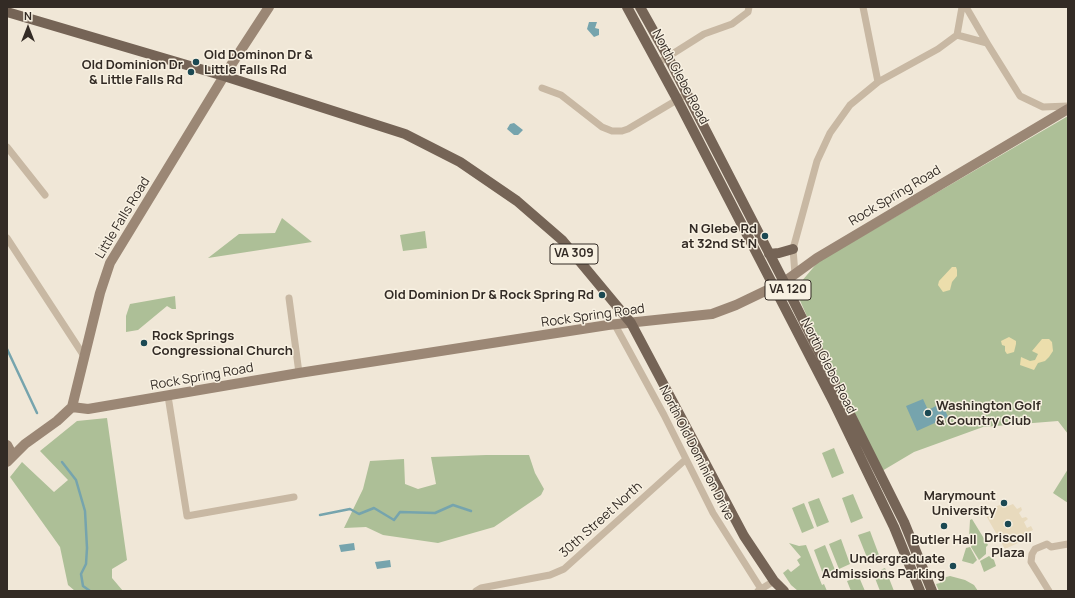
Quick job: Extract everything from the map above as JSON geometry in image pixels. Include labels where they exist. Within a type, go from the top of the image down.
[{"type":"main road","name":"North Glebe Road","points":[[627,7],[677,99],[774,287],[894,527],[920,591]]},
{"type":"main road","name":"North Glebe Road","points":[[640,7],[668,57],[784,282],[904,522],[932,591]]},
{"type":"main road","name":"VA 309","points":[[7,12],[224,76],[405,134],[468,166],[517,201],[562,240],[631,323],[744,536],[774,581],[784,591]]},
{"type":"main road","points":[[769,254],[793,249]]},
{"type":"street","name":"Little Falls Road","points":[[72,407],[100,293],[110,263],[224,76],[269,7]]},
{"type":"street","points":[[658,63],[704,34],[732,24],[748,12],[749,7]]},
{"type":"street","points":[[863,7],[878,82]]},
{"type":"street","points":[[795,274],[793,249],[817,161],[830,133],[850,105],[878,82],[938,49],[957,34],[962,7]]},
{"type":"street","points":[[966,7],[1020,96],[1043,107],[1068,108]]},
{"type":"street","points":[[957,34],[987,43]]},
{"type":"street","points":[[542,88],[561,95],[602,127],[612,131],[622,131],[628,129],[687,94]]},
{"type":"street","points":[[1043,107],[1050,120]]},
{"type":"street","name":"Rock Spring Road","points":[[72,407],[88,409],[299,373],[615,325],[712,314],[784,282],[817,258],[1068,108]]},
{"type":"street","points":[[7,147],[45,195]]},
{"type":"street","points":[[7,238],[84,356]]},
{"type":"street","points":[[289,298],[299,373]]},
{"type":"street","name":"North Old Dominion Drive","points":[[615,325],[713,513],[759,590]]},
{"type":"street","points":[[168,396],[187,516],[294,497]]},
{"type":"street","points":[[10,459],[25,444],[57,421],[72,407]]},
{"type":"street","points":[[7,445],[10,459]]},
{"type":"street","name":"30th Street North","points":[[476,591],[481,588],[550,575],[564,569],[685,460]]},
{"type":"street","points":[[1049,591],[1030,562],[1032,554],[1035,549],[1047,544],[1051,547],[1068,544]]},
{"type":"street","points":[[759,590],[774,581]]},
{"type":"green space","points":[[1068,116],[1068,434],[1058,421],[983,427],[914,452],[882,471],[816,337],[795,289],[818,262]]},
{"type":"green space","points":[[282,218],[312,242],[208,258],[239,234],[275,233]]},
{"type":"green space","points":[[425,231],[427,248],[403,251],[400,235]]},
{"type":"green space","points":[[175,296],[176,309],[172,309],[167,306],[138,330],[126,332],[126,316],[130,304]]},
{"type":"green space","points":[[107,418],[127,560],[112,569],[112,578],[123,591],[75,591],[68,585],[60,547],[10,477],[22,462],[54,492],[68,480],[40,451],[77,421]]},
{"type":"green space","points":[[834,448],[844,473],[832,478],[822,453]]},
{"type":"green space","points":[[529,455],[535,473],[544,489],[541,495],[494,527],[438,543],[383,535],[366,527],[344,528],[363,489],[370,461],[404,459],[405,484],[418,489],[436,484],[431,457]]},
{"type":"green space","points":[[1068,469],[1068,503],[1053,493]]},
{"type":"green space","points":[[853,494],[863,518],[851,523],[842,498]]},
{"type":"green space","points":[[819,498],[829,522],[817,527],[808,502]]},
{"type":"green space","points":[[804,503],[814,528],[802,533],[792,508]]},
{"type":"green space","points":[[972,519],[988,545],[986,547],[986,554],[979,560],[971,547],[973,541],[969,537],[970,520]]},
{"type":"green space","points":[[870,531],[879,555],[868,560],[858,535]]},
{"type":"green space","points":[[841,539],[850,564],[839,569],[829,544]]},
{"type":"green space","points":[[789,543],[799,546],[806,545],[822,585],[824,584],[827,591],[798,591],[791,585],[783,573],[788,569],[791,572],[800,565],[797,560],[801,557]]},
{"type":"green space","points":[[825,545],[835,570],[823,574],[814,550]]},
{"type":"green space","points":[[970,547],[977,560],[973,564],[962,561],[966,548]]},
{"type":"green space","points":[[989,556],[994,560],[996,566],[984,572],[980,561]]},
{"type":"green space","points":[[885,568],[894,591],[880,591],[873,573]]},
{"type":"green space","points":[[950,576],[965,580],[974,585],[978,591],[939,591],[936,584],[940,583],[939,579]]},
{"type":"green space","points":[[859,577],[865,591],[851,591],[847,581]]},
{"type":"sand","points":[[952,267],[956,267],[957,276],[952,282],[950,290],[943,292],[938,285],[939,281]]},
{"type":"sand","points":[[1009,337],[1016,341],[1016,344],[1014,352],[1007,354],[1005,351],[1005,346],[1002,345],[1001,341]]},
{"type":"sand","points":[[1042,339],[1049,339],[1052,342],[1053,351],[1049,357],[1045,361],[1038,363],[1034,370],[1020,365],[1021,357],[1030,361],[1035,360],[1038,354],[1032,351]]},
{"type":"shaded area","name":"Driscoll Plaza","points":[[1006,502],[1008,506],[1013,504],[1017,509],[1021,507],[1022,510],[1019,513],[1022,518],[1026,517],[1028,519],[1024,522],[1027,528],[1031,526],[1033,530],[1018,538],[1020,542],[1005,549],[984,512],[985,511],[988,516],[994,514],[991,509]]},
{"type":"water","points":[[589,22],[597,22],[595,28],[599,29],[599,35],[594,37],[587,29]]},
{"type":"water","points":[[514,123],[523,130],[518,135],[514,135],[507,129],[510,124]]},
{"type":"water","name":"Washington Golf & Country Club","points":[[923,399],[928,410],[942,403],[948,417],[917,431],[906,406]]},
{"type":"water","points":[[354,543],[355,550],[341,552],[339,545]]},
{"type":"water","points":[[390,560],[391,567],[377,569],[375,562]]},
{"type":"waterway","points":[[7,349],[37,413]]},
{"type":"waterway","points":[[62,462],[76,480],[85,511],[87,548],[86,564],[81,574],[83,586],[90,591]]},
{"type":"waterway","points":[[320,515],[350,509],[359,514],[374,508],[394,520],[400,512],[435,513],[453,505],[471,511]]},
{"type":"place","name":"Old Dominon Dr & Little Falls Rd","points":[[196,62]]},
{"type":"place","name":"Old Dominion Dr & Little Falls Rd","points":[[191,72]]},
{"type":"place","name":"N Glebe Rd at 32nd St N","points":[[765,236]]},
{"type":"place","name":"Old Dominion Dr & Rock Spring Rd","points":[[602,295]]},
{"type":"place","name":"Rock Springs Congressional Church","points":[[144,343]]},
{"type":"place","name":"Washington Golf & Country Club","points":[[928,413]]},
{"type":"place","name":"Marymount University","points":[[1004,503]]},
{"type":"place","name":"Driscoll Plaza","points":[[1008,524]]},
{"type":"place","name":"Butler Hall","points":[[944,526]]},
{"type":"place","name":"Undergraduate Admissions Parking","points":[[953,566]]}]
